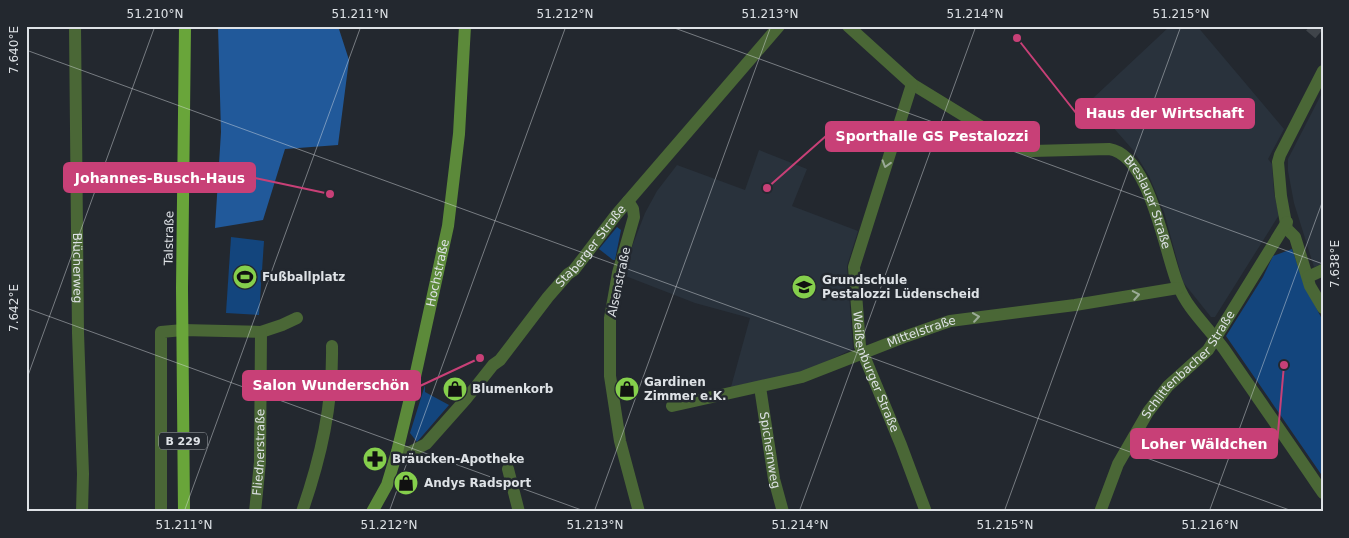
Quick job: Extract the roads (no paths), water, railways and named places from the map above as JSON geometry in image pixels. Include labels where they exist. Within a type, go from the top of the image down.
[{"type":"main road","name":"Talstraße","points":[[184,512],[185,26]]},
{"type":"main road","name":"Hochstraße","points":[[372,512],[387,485],[397,452],[448,226],[459,134],[464,26]]},
{"type":"street","name":"Blücherweg","points":[[75,26],[78,343],[83,474],[82,512]]},
{"type":"street","name":"Staberger Straße","points":[[397,452],[410,452],[426,444],[493,365],[500,360],[548,297],[568,274],[574,270],[628,201],[780,26]]},
{"type":"street","name":"Breslauer Straße","points":[[848,26],[912,84],[1014,146],[1032,151],[1104,149],[1122,153],[1134,165],[1156,211],[1178,288],[1216,338],[1323,493]]},
{"type":"street","points":[[1323,72],[1278,162],[1287,229],[1295,237],[1310,286],[1323,308]]},
{"type":"street","name":"Weißenburger Straße","points":[[912,84],[854,267],[860,346],[901,445],[926,512]]},
{"type":"street","name":"Alsenstraße","points":[[628,201],[633,209],[634,217],[621,262],[610,318],[610,376],[620,441],[640,512]]},
{"type":"street","name":"Schlittenbacher Straße","points":[[1100,512],[1118,464],[1148,412],[1168,386],[1208,350],[1286,222]]},
{"type":"street","points":[[1308,277],[1323,270]]},
{"type":"street","name":"Mittelstraße","points":[[672,406],[802,377],[950,321],[1075,305],[1178,288]]},
{"type":"street","points":[[161,512],[161,332],[183,330],[261,332],[297,318]]},
{"type":"street","name":"Fliednerstraße","points":[[255,512],[260,462],[261,332]]},
{"type":"street","points":[[302,512],[321,452],[326,427],[332,374],[332,346]]},
{"type":"street","name":"Spichernweg","points":[[760,387],[774,479],[783,512]]},
{"type":"street","points":[[508,469],[518,512]]},
{"type":"tunnel","points":[[1310,26],[1323,37]]},
{"type":"place","name":"Haus der Wirtschaft","points":[[1017,38]]},
{"type":"place","name":"Sporthalle GS Pestalozzi","points":[[767,188]]},
{"type":"place","name":"Johannes-Busch-Haus","points":[[330,194]]},
{"type":"place","name":"Fußballplatz","points":[[245,277]]},
{"type":"place","name":"Grundschule Pestalozzi Lüdenscheid","points":[[804,287]]},
{"type":"place","name":"Salon Wunderschön","points":[[480,358]]},
{"type":"place","name":"Loher Wäldchen","points":[[1284,365]]},
{"type":"place","name":"Blumenkorb","points":[[455,389]]},
{"type":"place","name":"Gardinen Zimmer e.K.","points":[[627,389]]},
{"type":"place","name":"Bräucken-Apotheke","points":[[375,459]]},
{"type":"place","name":"Andys Radsport","points":[[406,483]]}]
